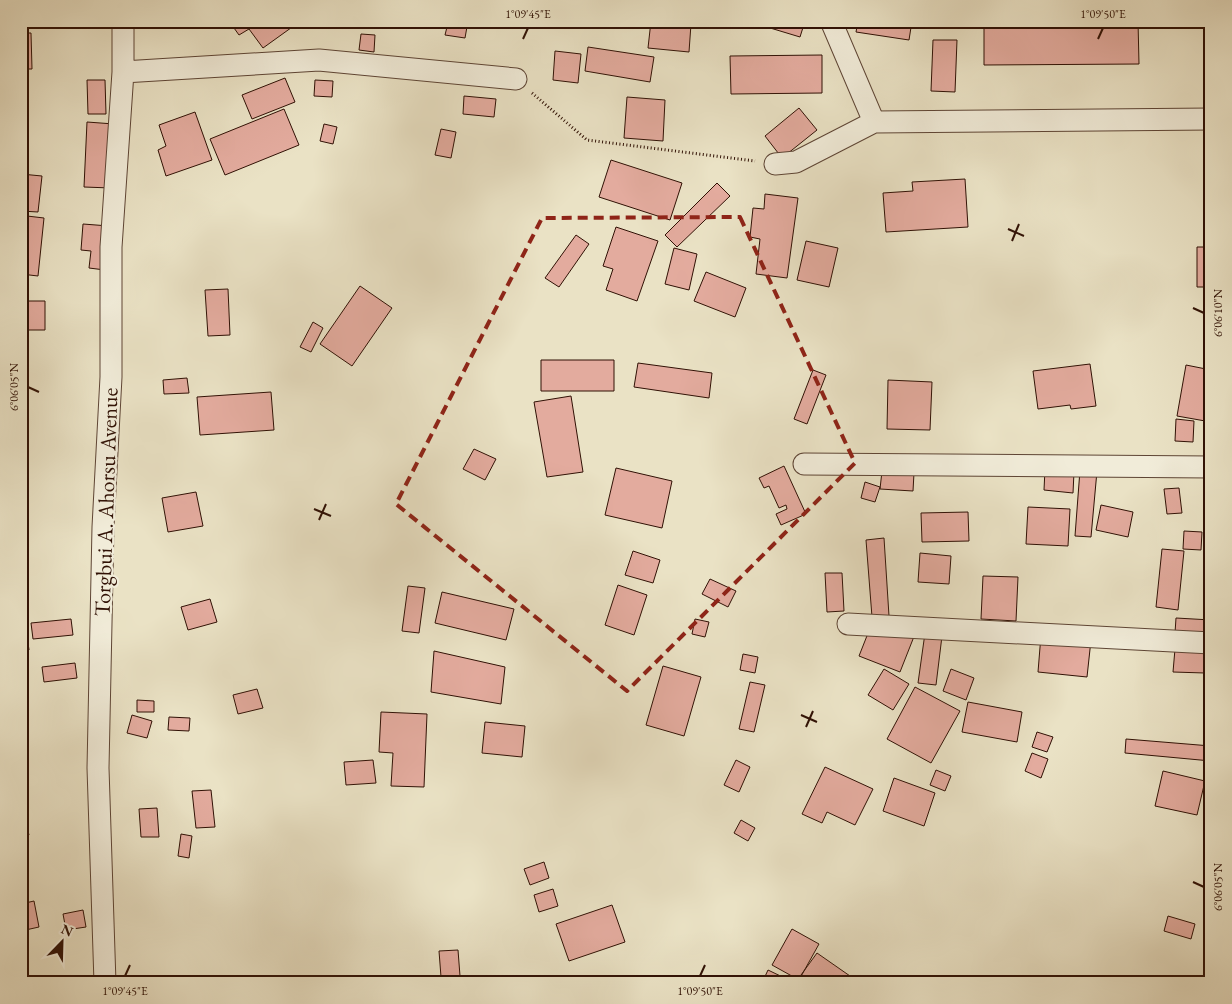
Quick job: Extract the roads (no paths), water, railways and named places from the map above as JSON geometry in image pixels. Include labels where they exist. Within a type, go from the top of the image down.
[{"type":"street","name":"Torgbui A. Ahorsu Avenue","points":[[105,983],[98,768],[103,527],[111,377],[111,247],[123,72],[123,21]]},
{"type":"street","points":[[830,21],[874,122]]},
{"type":"street","points":[[123,72],[320,60],[516,79]]},
{"type":"street","points":[[775,164],[796,162],[874,122],[1211,119]]},
{"type":"street","points":[[804,464],[1211,467]]},
{"type":"street","points":[[848,624],[1211,643]]}]
